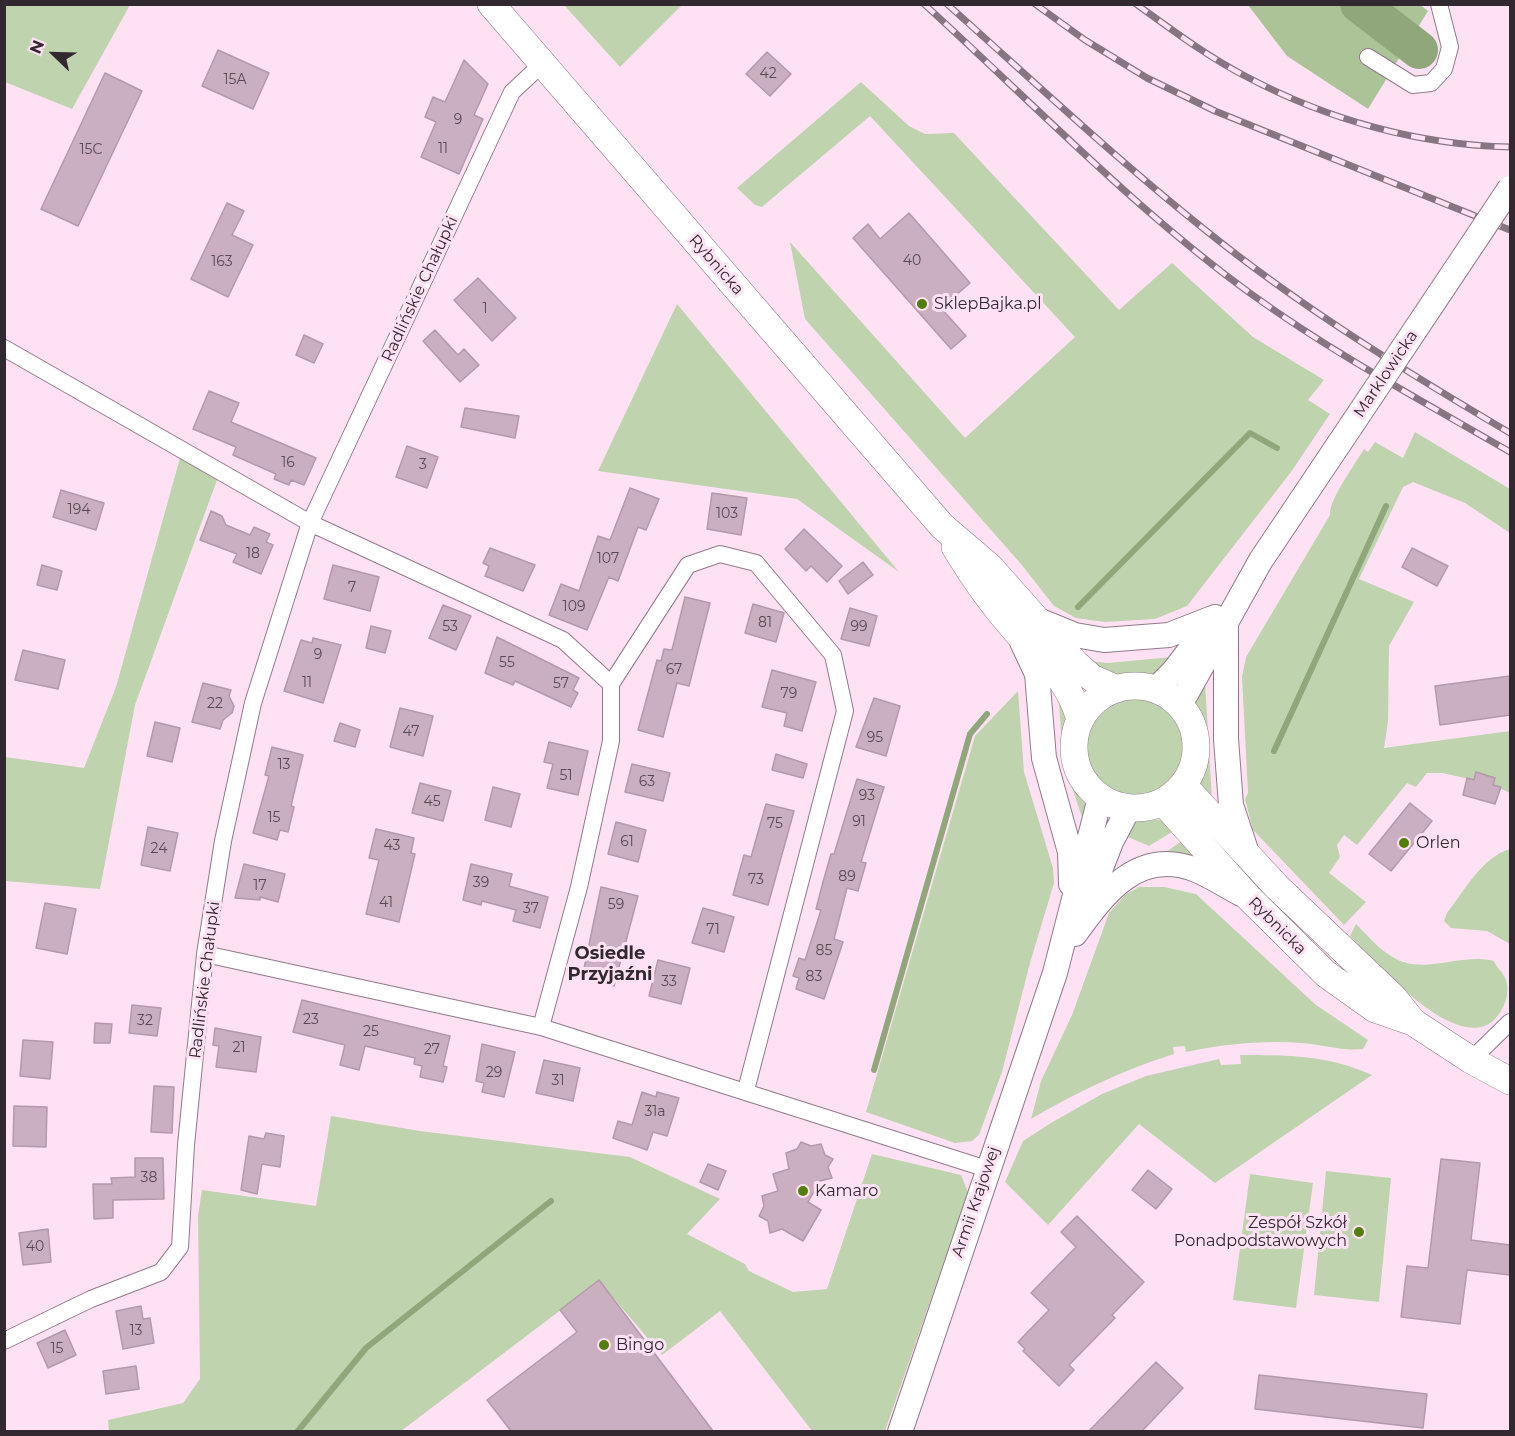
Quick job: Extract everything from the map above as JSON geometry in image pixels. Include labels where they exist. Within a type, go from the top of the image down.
[{"type":"main road","name":"Rybnicka","points":[[491,4],[942,526],[990,567],[1072,694],[1080,719]]},
{"type":"main road","name":"Marklowicka","points":[[1180,705],[1221,620],[1510,188]]},
{"type":"main road","name":"Marklowicka","points":[[1155,690],[1221,620]]},
{"type":"main road","points":[[1072,924],[1070,852],[1044,758],[1037,674],[1026,625],[1104,640],[1169,635],[1221,620],[1231,805],[1250,860]]},
{"type":"main road","name":"Rybnicka","points":[[1026,625],[1092,678],[1117,689]]},
{"type":"main road","points":[[1135,686],[1155,690],[1180,705],[1192,723],[1196,742],[1194,763],[1173,793],[1147,807],[1129,808],[1100,798],[1086,785],[1075,761],[1074,737],[1080,719],[1093,702],[1117,689],[1135,686]]},
{"type":"main road","name":"Rybnicka","points":[[1173,793],[1250,860],[1393,997],[1413,1022]]},
{"type":"main road","name":"Rybnicka","points":[[1173,793],[1248,897],[1326,974],[1375,1009],[1413,1022],[1471,1060],[1510,1081]]},
{"type":"main road","name":"Armii Krajowej","points":[[1072,924],[1100,798]]},
{"type":"main road","name":"Armii Krajowej","points":[[900,1431],[1072,924],[1129,808]]},
{"type":"main road","points":[[1072,924],[1114,885],[1135,871],[1147,868],[1167,865],[1186,867],[1248,897]]},
{"type":"street","points":[[1368,57],[1413,85],[1431,83],[1444,69],[1450,47],[1439,4]]},
{"type":"street","name":"Radlińskie Chałupki","points":[[4,1341],[91,1299],[161,1272],[180,1247],[186,1145],[206,954],[223,841],[253,703],[310,524],[512,92],[542,64]]},
{"type":"street","points":[[4,348],[310,524],[562,640],[611,684]]},
{"type":"street","points":[[541,1027],[579,886],[612,741],[611,684],[688,565],[720,554],[756,563],[833,655],[845,711],[746,1090]]},
{"type":"street","points":[[206,954],[541,1027],[746,1090],[987,1169]]},
{"type":"street","points":[[1471,1060],[1510,1022]]},
{"type":"green space","points":[[1419,4],[1428,11],[1368,109],[1287,56],[1248,5]]},
{"type":"green space","points":[[4,5],[130,5],[72,109],[5,82]]},
{"type":"green space","points":[[564,5],[682,5],[620,67]]},
{"type":"green space","points":[[861,82],[909,126],[925,134],[954,133],[1119,310],[1172,263],[1253,337],[1324,380],[1308,400],[1330,414],[1291,472],[1187,606],[1155,619],[1105,622],[1076,618],[1054,606],[1021,564],[805,319],[790,242],[965,438],[1075,337],[870,116],[762,207],[755,205],[737,188]]},
{"type":"green space","points":[[677,304],[899,572],[797,499],[598,471]]},
{"type":"green space","points":[[1415,432],[1510,489],[1510,533],[1465,503],[1413,482],[1403,487],[1359,579],[1414,602],[1389,646],[1388,721],[1384,748],[1510,731],[1510,793],[1493,785],[1495,778],[1476,772],[1474,780],[1442,773],[1427,773],[1416,787],[1407,783],[1357,845],[1344,835],[1337,845],[1340,857],[1329,873],[1366,902],[1344,925],[1253,830],[1245,799],[1248,793],[1242,677],[1246,657],[1330,515],[1333,501],[1364,449],[1368,452],[1375,442],[1403,458]]},
{"type":"green space","points":[[180,458],[217,480],[135,705],[100,889],[5,881],[5,757],[84,768],[116,687]]},
{"type":"green space","points":[[1171,657],[1157,676],[1147,679],[1119,679],[1087,661],[1108,663]]},
{"type":"green space","points":[[1205,682],[1212,800],[1199,788],[1204,758],[1195,697]]},
{"type":"green space","points":[[1058,688],[1069,725],[1066,748],[1069,769],[1088,810],[1083,820],[1063,761]]},
{"type":"green space","points":[[1018,691],[1024,772],[1053,868],[1054,883],[1030,963],[1002,1072],[979,1135],[972,1141],[955,1143],[866,1112],[975,736]]},
{"type":"green space","points":[[1134,699],[1153,702],[1169,713],[1180,729],[1183,748],[1180,767],[1169,783],[1153,794],[1134,797],[1115,794],[1099,783],[1088,767],[1085,748],[1088,729],[1099,713],[1115,702]]},
{"type":"green space","points":[[1143,818],[1162,820],[1177,829],[1149,846],[1123,835],[1131,825]]},
{"type":"green space","points":[[1186,838],[1210,864],[1159,857]]},
{"type":"green space","points":[[1510,849],[1510,944],[1487,931],[1451,928],[1444,921],[1467,885],[1491,859]]},
{"type":"green space","points":[[1139,887],[1164,887],[1196,894],[1316,1005],[1368,1040],[1363,1049],[1273,1042],[1230,1045],[1186,1052],[1185,1046],[1173,1047],[1174,1054],[1101,1082],[1031,1119],[1041,1081],[1072,1015],[1109,913],[1125,895]]},
{"type":"green space","points":[[1356,924],[1382,949],[1403,962],[1428,964],[1468,959],[1494,961],[1504,976],[1507,987],[1502,1010],[1495,1019],[1479,1027],[1460,1026],[1439,1016],[1397,983],[1350,936]]},
{"type":"green space","points":[[1240,1055],[1291,1056],[1324,1060],[1356,1068],[1372,1075],[1215,1183],[1139,1124],[1048,1225],[1005,1182],[1023,1141],[1102,1094],[1146,1076],[1219,1059],[1221,1065],[1241,1064]]},
{"type":"green space","points":[[331,1116],[420,1131],[630,1157],[720,1199],[687,1234],[745,1264],[749,1271],[793,1292],[827,1289],[872,1154],[961,1175],[968,1192],[885,1431],[812,1431],[720,1311],[662,1355],[599,1281],[401,1431],[109,1432],[108,1420],[183,1403],[200,1379],[198,1216],[202,1190],[316,1206]]},
{"type":"green space","points":[[1326,1171],[1391,1178],[1379,1302],[1314,1295]]},
{"type":"green space","points":[[1250,1174],[1313,1183],[1296,1308],[1233,1300]]},
{"type":"building","points":[[218,50],[269,73],[253,109],[202,86]]},
{"type":"building","points":[[767,52],[791,74],[770,96],[746,74]]},
{"type":"building","points":[[464,60],[488,84],[474,115],[483,119],[459,174],[421,157],[436,122],[425,117],[433,97],[445,102]]},
{"type":"building","points":[[105,73],[142,91],[78,226],[41,209]]},
{"type":"building","points":[[227,203],[244,211],[232,235],[253,245],[228,297],[191,279]]},
{"type":"building","points":[[909,213],[970,283],[941,308],[966,336],[951,349],[853,238],[868,224],[880,239]]},
{"type":"building","points":[[478,278],[516,318],[492,341],[454,300]]},
{"type":"building","points":[[435,330],[458,355],[464,349],[479,365],[460,382],[423,341]]},
{"type":"building","points":[[304,335],[323,344],[314,363],[296,355]]},
{"type":"building","points":[[209,391],[239,403],[231,422],[316,458],[304,485],[291,480],[289,485],[274,479],[276,474],[233,455],[236,447],[193,429]]},
{"type":"building","points":[[465,408],[519,416],[515,438],[461,427]]},
{"type":"building","points":[[407,446],[438,457],[427,488],[396,477]]},
{"type":"building","points":[[630,488],[659,499],[646,530],[638,527],[618,581],[609,577],[587,630],[549,615],[561,584],[579,591],[598,536],[610,540]]},
{"type":"building","points":[[61,490],[104,503],[96,530],[53,517]]},
{"type":"building","points":[[712,493],[747,498],[741,535],[707,529]]},
{"type":"building","points":[[211,511],[222,516],[226,525],[250,535],[254,527],[270,534],[266,542],[273,545],[261,574],[233,562],[237,554],[200,540]]},
{"type":"building","points":[[804,529],[842,566],[827,582],[811,566],[806,571],[785,549]]},
{"type":"building","points":[[490,548],[535,565],[523,591],[485,576],[489,566],[483,563]]},
{"type":"building","points":[[1412,548],[1448,566],[1437,586],[1402,567]]},
{"type":"building","points":[[863,562],[873,575],[848,594],[839,581]]},
{"type":"building","points":[[42,565],[62,571],[57,590],[37,585]]},
{"type":"building","points":[[333,565],[379,577],[370,611],[324,599]]},
{"type":"building","points":[[685,597],[710,603],[689,686],[677,683],[663,737],[638,730],[657,660],[661,661],[664,649],[672,650]]},
{"type":"building","points":[[753,604],[784,613],[776,642],[745,633]]},
{"type":"building","points":[[443,605],[471,616],[456,650],[429,638]]},
{"type":"building","points":[[850,608],[877,616],[869,646],[841,639]]},
{"type":"building","points":[[371,626],[391,631],[385,653],[366,648]]},
{"type":"building","points":[[497,637],[579,678],[573,690],[578,693],[571,707],[515,681],[513,685],[485,673]]},
{"type":"building","points":[[313,638],[341,645],[323,703],[284,691],[301,640],[312,643]]},
{"type":"building","points":[[23,650],[65,660],[58,689],[15,680]]},
{"type":"building","points":[[772,670],[816,682],[802,731],[784,726],[787,713],[762,707]]},
{"type":"building","points":[[1510,676],[1510,715],[1440,725],[1435,686]]},
{"type":"building","points":[[203,683],[231,690],[229,696],[234,706],[232,713],[223,720],[220,729],[192,722]]},
{"type":"building","points":[[874,698],[900,706],[886,756],[856,747]]},
{"type":"building","points":[[400,708],[433,716],[423,756],[390,747]]},
{"type":"building","points":[[155,722],[180,728],[172,762],[147,756]]},
{"type":"building","points":[[340,723],[360,730],[355,747],[334,741]]},
{"type":"building","points":[[549,742],[588,751],[578,795],[547,788],[553,764],[544,762]]},
{"type":"building","points":[[272,747],[303,755],[291,806],[294,807],[288,832],[280,830],[277,840],[253,833],[269,776],[265,775]]},
{"type":"building","points":[[776,754],[807,764],[803,778],[772,770]]},
{"type":"building","points":[[632,764],[670,773],[663,801],[625,792]]},
{"type":"building","points":[[1476,772],[1495,778],[1493,785],[1501,787],[1495,804],[1463,795],[1467,778],[1474,780]]},
{"type":"building","points":[[857,779],[884,787],[861,862],[866,863],[858,891],[847,888],[834,939],[843,942],[824,999],[796,989],[799,978],[793,976],[799,958],[805,960],[821,910],[816,909],[831,854],[834,854]]},
{"type":"building","points":[[420,783],[451,791],[443,821],[412,813]]},
{"type":"building","points":[[493,787],[520,794],[511,827],[485,820]]},
{"type":"building","points":[[1410,803],[1432,821],[1391,871],[1369,854]]},
{"type":"building","points":[[766,804],[794,811],[768,905],[733,895],[744,855],[751,857]]},
{"type":"building","points":[[616,822],[646,830],[638,862],[608,854]]},
{"type":"building","points":[[148,827],[178,833],[170,871],[141,865]]},
{"type":"building","points":[[376,829],[414,838],[411,853],[415,854],[399,922],[366,914],[379,860],[369,858]]},
{"type":"building","points":[[244,864],[285,874],[278,902],[260,897],[260,900],[235,898]]},
{"type":"building","points":[[471,864],[512,874],[509,886],[548,897],[540,928],[513,921],[516,910],[482,901],[481,905],[463,900]]},
{"type":"building","points":[[601,887],[638,896],[614,986],[582,978]]},
{"type":"building","points":[[45,903],[76,909],[67,954],[36,948]]},
{"type":"building","points":[[703,908],[734,917],[724,952],[692,943]]},
{"type":"building","points":[[658,960],[690,968],[681,1004],[649,996]]},
{"type":"building","points":[[302,1000],[450,1036],[443,1066],[447,1067],[443,1082],[420,1077],[422,1066],[414,1064],[415,1058],[365,1046],[359,1070],[340,1065],[345,1045],[293,1032]]},
{"type":"building","points":[[132,1005],[161,1008],[157,1036],[129,1033]]},
{"type":"building","points":[[95,1023],[112,1024],[110,1043],[94,1043]]},
{"type":"building","points":[[215,1028],[261,1037],[256,1072],[216,1067],[219,1046],[213,1045]]},
{"type":"building","points":[[23,1040],[53,1042],[50,1079],[20,1076]]},
{"type":"building","points":[[482,1044],[515,1052],[504,1097],[482,1092],[484,1083],[476,1081]]},
{"type":"building","points":[[544,1060],[580,1068],[573,1101],[536,1093]]},
{"type":"building","points":[[154,1086],[174,1087],[172,1133],[151,1132]]},
{"type":"building","points":[[642,1092],[656,1097],[657,1092],[679,1098],[667,1136],[653,1132],[647,1150],[613,1138],[618,1121],[632,1125]]},
{"type":"building","points":[[14,1106],[47,1107],[46,1147],[13,1146]]},
{"type":"building","points":[[266,1133],[284,1136],[280,1167],[262,1164],[257,1194],[241,1190],[249,1136],[264,1139]]},
{"type":"building","points":[[801,1142],[811,1146],[821,1144],[825,1155],[833,1159],[828,1167],[832,1178],[820,1181],[808,1202],[821,1210],[803,1241],[782,1229],[770,1233],[768,1221],[759,1216],[764,1206],[762,1196],[778,1191],[773,1174],[789,1169],[786,1153],[797,1149]]},
{"type":"building","points":[[135,1158],[163,1158],[164,1199],[113,1200],[113,1218],[94,1219],[93,1184],[112,1184],[111,1178],[135,1177]]},
{"type":"building","points":[[1441,1159],[1480,1163],[1471,1240],[1510,1245],[1510,1275],[1467,1270],[1460,1324],[1401,1317],[1407,1266],[1428,1268]]},
{"type":"building","points":[[708,1164],[726,1171],[718,1190],[700,1182]]},
{"type":"building","points":[[1148,1170],[1172,1189],[1156,1209],[1132,1190]]},
{"type":"building","points":[[1077,1216],[1144,1282],[1112,1315],[1115,1318],[1069,1365],[1074,1370],[1059,1386],[1023,1351],[1025,1349],[1018,1342],[1049,1310],[1031,1293],[1076,1247],[1061,1232]]},
{"type":"building","points":[[48,1229],[51,1262],[23,1265],[19,1233]]},
{"type":"building","name":"Bingo","points":[[599,1280],[713,1431],[511,1431],[487,1400],[577,1332],[560,1310]]},
{"type":"building","points":[[141,1306],[143,1319],[150,1318],[154,1343],[123,1349],[116,1311]]},
{"type":"building","points":[[65,1330],[76,1355],[48,1368],[37,1343]]},
{"type":"building","points":[[1156,1362],[1183,1388],[1142,1431],[1089,1431]]},
{"type":"building","points":[[136,1366],[139,1389],[106,1394],[103,1371]]},
{"type":"building","points":[[1259,1375],[1427,1394],[1423,1428],[1255,1409]]},
{"type":"waterway","points":[[1359,4],[1419,50]]},
{"type":"waterway","points":[[1078,607],[1250,433],[1277,448]]},
{"type":"waterway","points":[[1274,751],[1386,506]]},
{"type":"waterway","points":[[874,1070],[970,734],[987,714]]},
{"type":"waterway","points":[[297,1432],[366,1348],[551,1201]]},
{"type":"railway","points":[[924,4],[1085,155],[1210,263],[1316,338],[1510,452]]},
{"type":"railway","points":[[947,4],[1138,175],[1240,257],[1353,337],[1510,433]]},
{"type":"railway","points":[[1035,4],[1085,40],[1147,78],[1215,111],[1510,230]]},
{"type":"railway","points":[[1136,4],[1218,61],[1309,106],[1342,118],[1408,135],[1442,141],[1510,147]]},
{"type":"place","name":"SklepBajka.pl","points":[[922,304]]},
{"type":"place","name":"Orlen","points":[[1404,843]]},
{"type":"place","name":"Kamaro","points":[[803,1191]]},
{"type":"place","name":"Zespół Szkół Ponadpodstawowych","points":[[1359,1232]]},
{"type":"place","name":"Bingo","points":[[604,1345]]},
{"type":"district","name":"Osiedle Przyjaźni","points":[[610,964]]}]
